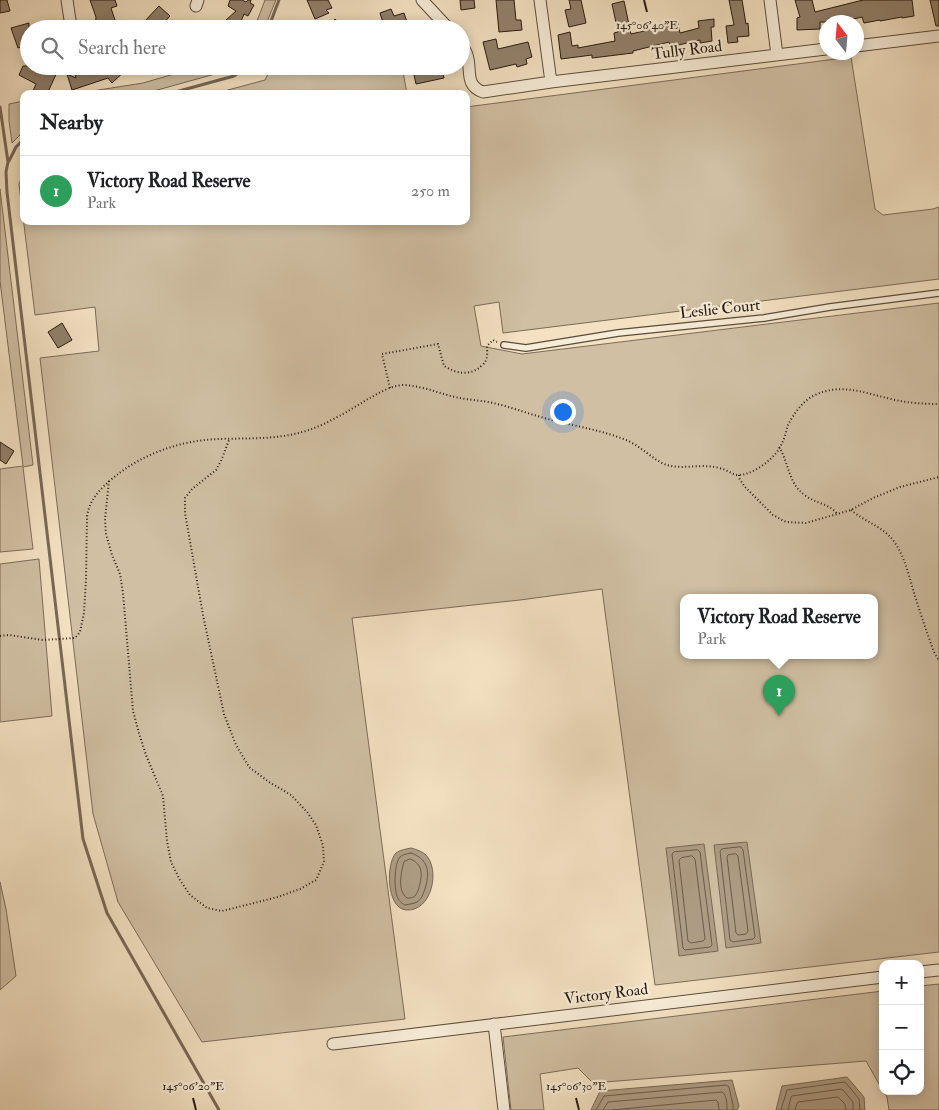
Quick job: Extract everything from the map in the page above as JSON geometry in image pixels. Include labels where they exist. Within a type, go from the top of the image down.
[{"type":"street","points":[[67,0],[70,20]]},
{"type":"street","points":[[422,0],[441,20]]},
{"type":"street","points":[[540,0],[551,82]]},
{"type":"street","points":[[770,0],[777,55]]},
{"type":"street","points":[[864,45],[939,36]]},
{"type":"street","name":"Tully Road","points":[[469,75],[474,87],[483,92],[819,50]]},
{"type":"street","points":[[924,972],[939,970]]},
{"type":"street","name":"Victory Road","points":[[333,1044],[879,977]]},
{"type":"street","points":[[494,1024],[504,1110]]},
{"type":"lane","name":"Leslie Court","points":[[504,345],[526,348],[618,333],[764,318],[830,307],[939,293]]},
{"type":"path","points":[[390,388],[382,354],[438,344],[444,366],[454,372],[466,374],[476,370],[484,363],[487,356],[487,346],[494,340],[504,345]]},
{"type":"path","points":[[0,636],[9,635],[43,640],[75,638],[80,632],[84,613],[88,508],[102,487],[138,461],[160,451],[187,443],[216,439],[264,439],[289,436],[311,430],[390,388],[403,385],[422,387],[456,398],[493,403],[627,441],[666,464],[711,466],[734,475],[747,474],[762,466],[780,447],[788,425],[798,410],[811,397],[829,390],[846,389],[868,392],[912,403],[939,404]]},
{"type":"path","points":[[110,481],[105,519],[106,534],[120,574],[123,592],[130,686],[134,712],[146,755],[163,796],[167,841],[172,862],[180,880],[190,895],[207,908],[222,911],[293,892],[316,880],[324,862],[323,846],[316,825],[307,812],[291,795],[249,767],[236,745],[224,714],[218,688],[184,513],[185,498],[192,489],[216,470],[229,439]]},
{"type":"path","points":[[780,447],[790,476],[798,490],[811,499],[834,510],[837,514]]},
{"type":"path","points":[[739,474],[739,478],[745,487],[773,515],[786,522],[806,523],[851,510],[873,498],[900,487],[939,478]]},
{"type":"path","points":[[851,510],[882,530],[892,540],[900,553],[934,652],[939,661]]},
{"type":"shaded area","points":[[265,0],[276,0],[268,20],[257,20]]},
{"type":"shaded area","points":[[828,60],[851,60],[875,209],[883,215],[939,207],[939,279],[503,333],[499,302],[474,306],[481,346],[522,354],[939,303],[939,952],[655,985],[602,589],[352,618],[405,1019],[202,1042],[118,902],[93,814],[40,358],[99,351],[95,307],[35,315],[24,225],[470,225],[470,106]]},
{"type":"shaded area","points":[[171,75],[211,75],[157,90],[98,90],[143,83]]},
{"type":"shaded area","points":[[268,75],[404,75],[406,90],[228,90],[265,80]]},
{"type":"shaded area","points":[[20,102],[20,135],[12,143],[9,121],[9,104]]},
{"type":"shaded area","points":[[0,189],[33,465],[23,467],[33,549],[0,552],[0,469],[23,466],[0,281]]},
{"type":"shaded area","points":[[39,559],[52,716],[0,722],[0,564]]},
{"type":"shaded area","points":[[0,882],[16,976],[0,990]]},
{"type":"shaded area","points":[[939,984],[939,1110],[889,1110],[886,1095],[924,1095],[924,986]]},
{"type":"shaded area","points":[[879,991],[879,1084],[866,1061],[593,1083],[578,1068],[540,1074],[544,1110],[511,1110],[503,1037]]},
{"type":"water","points":[[747,842],[761,943],[726,948],[714,845]]},
{"type":"water","points":[[704,844],[718,951],[679,956],[666,848]]},
{"type":"water","points":[[411,848],[425,854],[430,861],[433,879],[428,897],[422,904],[415,909],[406,910],[399,907],[391,894],[389,875],[396,853]]},
{"type":"water","points":[[847,1077],[864,1097],[865,1110],[776,1110],[782,1086]]},
{"type":"water","points":[[732,1080],[739,1106],[737,1110],[591,1110],[600,1091]]},
{"type":"building","points":[[0,0],[7,0],[10,11],[0,13]]},
{"type":"building","points":[[90,0],[115,0],[117,6],[111,8],[115,20],[96,20]]},
{"type":"building","points":[[230,0],[246,2],[251,0],[250,3],[254,5],[248,16],[244,14],[242,20],[226,20],[236,11],[228,6]]},
{"type":"building","points":[[307,0],[328,0],[332,8],[326,10],[329,13],[315,19]]},
{"type":"building","points":[[460,0],[474,0],[475,8],[461,10]]},
{"type":"building","points":[[496,0],[514,0],[516,20],[521,20],[522,30],[499,32]]},
{"type":"building","points":[[569,0],[581,0],[586,23],[569,27],[565,10],[571,9]]},
{"type":"building","points":[[729,0],[742,0],[749,36],[737,37],[738,42],[728,43],[726,26],[734,25]]},
{"type":"building","points":[[795,0],[812,0],[815,12],[863,0],[912,0],[914,16],[864,23],[864,15],[819,15],[819,29],[797,30],[797,18],[800,17]]},
{"type":"building","points":[[930,0],[939,0],[939,26],[936,26]]},
{"type":"building","points":[[624,1],[631,34],[678,23],[680,33],[699,28],[698,21],[714,19],[714,27],[711,27],[712,41],[700,43],[700,40],[670,47],[669,42],[633,51],[633,53],[592,58],[592,55],[561,59],[558,35],[570,32],[572,46],[578,45],[578,48],[615,41],[614,33],[618,32],[612,4]]},
{"type":"building","points":[[159,6],[170,16],[166,20],[146,20]]},
{"type":"building","points":[[391,9],[394,16],[404,13],[406,20],[382,20],[380,13]]},
{"type":"building","points":[[20,26],[20,47],[18,48],[11,28]]},
{"type":"building","points":[[496,39],[498,49],[528,42],[532,57],[526,59],[527,64],[517,67],[516,64],[490,70],[483,42]]},
{"type":"building","points":[[20,73],[20,75],[56,75],[49,90],[33,90],[36,84],[19,75]]},
{"type":"building","points":[[67,75],[76,78],[75,75],[120,75],[112,83],[108,78],[72,90]]},
{"type":"building","points":[[414,75],[443,75],[444,78],[416,84]]},
{"type":"building","points":[[62,323],[72,340],[58,348],[48,332]]},
{"type":"building","points":[[0,442],[14,451],[6,464],[0,460]]},
{"type":"waterway","points":[[271,20],[279,0]]},
{"type":"waterway","points":[[183,90],[235,75]]},
{"type":"waterway","points":[[0,107],[8,162],[6,172],[7,192],[83,839],[107,913],[219,1110]]},
{"type":"waterway","points":[[9,161],[20,143]]},
{"type":"place","name":"Victory Road Reserve","points":[[779,716]]}]
